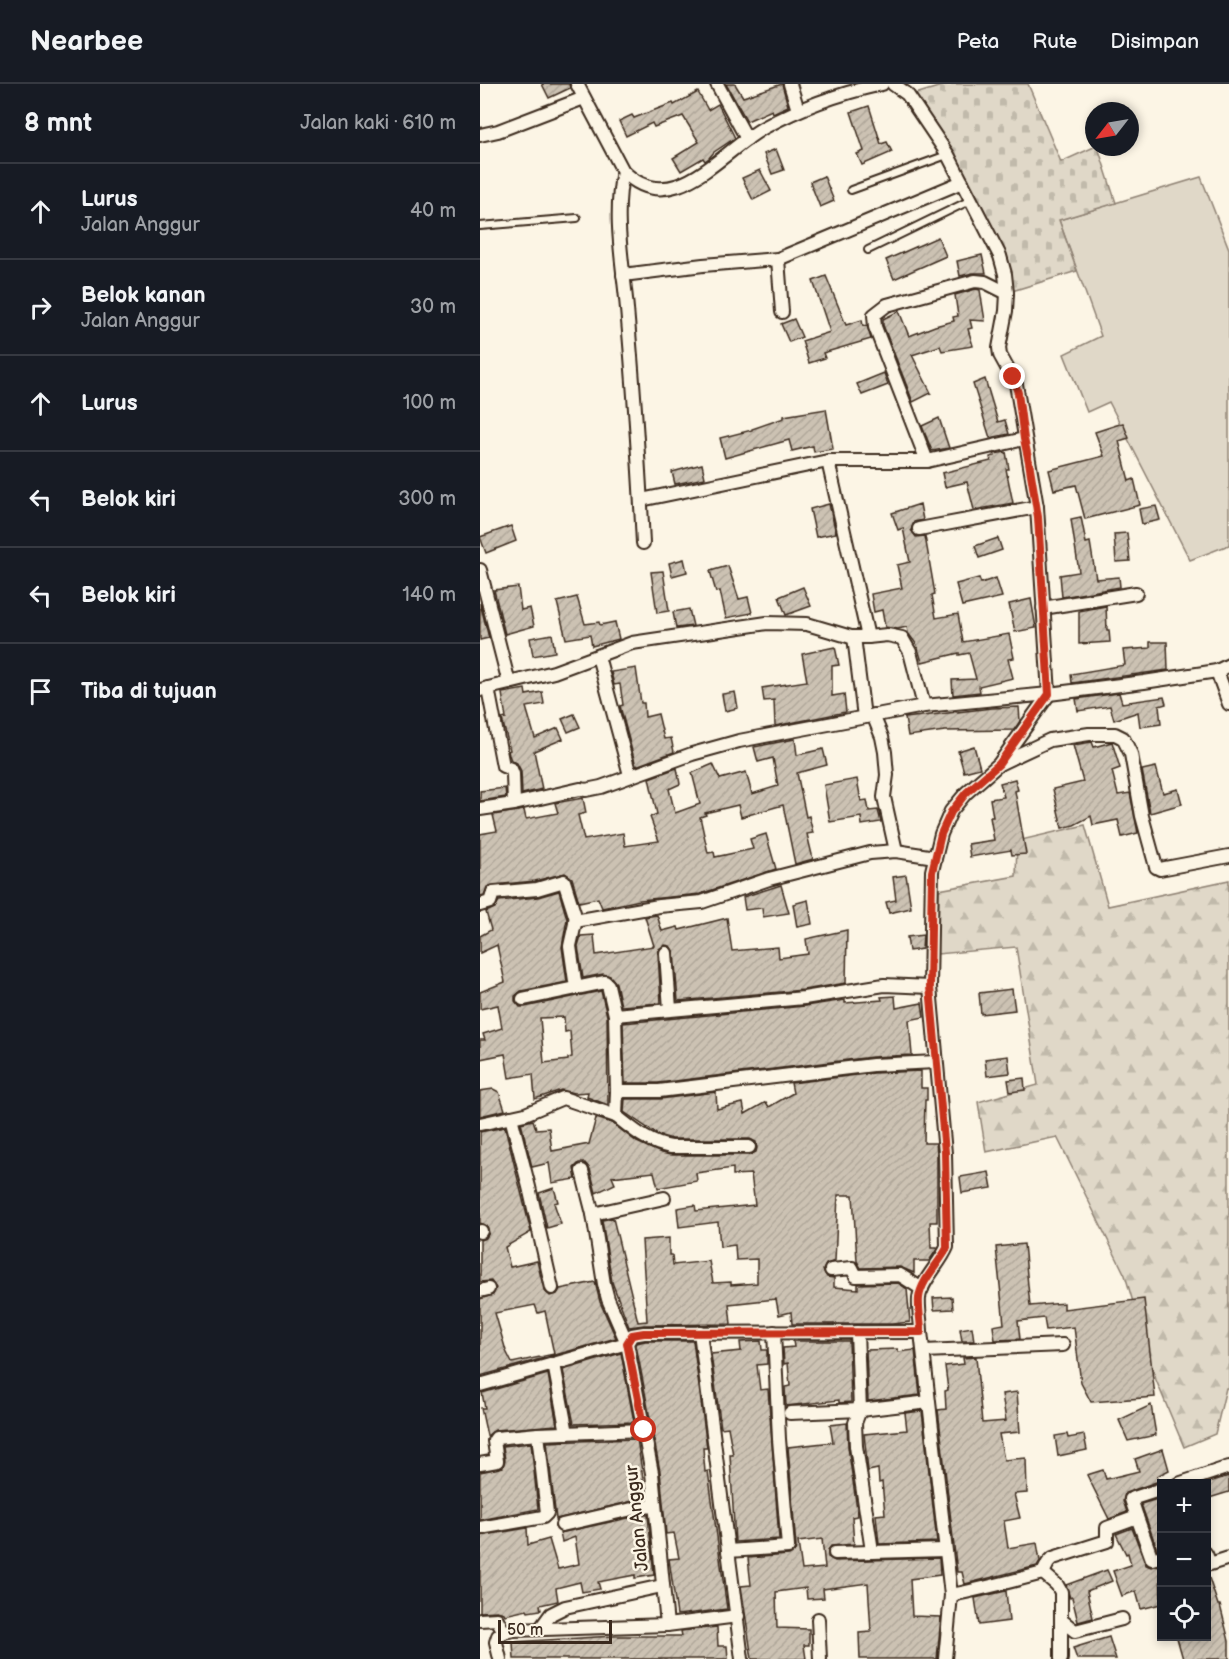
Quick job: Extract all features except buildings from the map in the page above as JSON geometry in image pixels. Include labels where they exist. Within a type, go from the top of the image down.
[{"type":"street","points":[[577,84],[623,171],[634,182],[644,187],[662,189],[671,188],[700,174],[762,128],[798,110],[882,84]]},
{"type":"street","points":[[717,84],[747,139]]},
{"type":"street","points":[[790,84],[798,110]]},
{"type":"street","points":[[893,84],[906,89],[948,155],[1000,256],[1007,293],[999,348],[1000,355],[1016,384],[1037,507],[1049,694],[999,764],[966,793],[951,812],[941,834],[932,872],[930,987],[945,1152],[947,1248],[919,1297],[951,1595],[945,1659]]},
{"type":"street","points":[[480,135],[498,131],[584,98]]},
{"type":"street","points":[[623,171],[619,198],[623,275],[643,543]]},
{"type":"street","points":[[623,275],[777,259],[962,182]]},
{"type":"street","points":[[777,259],[782,312]]},
{"type":"street","points":[[927,461],[875,327],[874,315],[888,305],[975,281],[985,282],[1007,293]]},
{"type":"street","points":[[641,500],[828,461],[872,463],[927,461],[1024,439]]},
{"type":"street","points":[[828,461],[868,637]]},
{"type":"street","points":[[919,529],[1037,507]]},
{"type":"street","points":[[480,570],[509,683]]},
{"type":"street","points":[[1043,608],[1136,593]]},
{"type":"street","points":[[514,804],[513,774],[511,769],[502,766],[498,739],[484,689],[554,672],[632,644],[767,623],[807,624],[854,637],[887,634],[902,638],[909,652],[924,706]]},
{"type":"street","points":[[854,637],[868,716],[882,737],[885,752],[884,797],[896,850]]},
{"type":"street","points":[[598,656],[630,775]]},
{"type":"street","points":[[480,809],[601,787],[692,754],[739,741],[924,706],[1049,694],[1223,668],[1229,704]]},
{"type":"street","points":[[999,764],[1050,740],[1089,734],[1115,734],[1123,738],[1131,754],[1142,816],[1156,867],[1160,869],[1229,856]]},
{"type":"street","points":[[575,921],[660,906],[702,902],[769,879],[870,853],[896,850],[935,856]]},
{"type":"street","points":[[480,905],[490,902],[493,893],[537,889],[564,881],[574,912],[575,921],[570,946],[576,988]]},
{"type":"street","points":[[666,953],[670,1009]]},
{"type":"street","points":[[523,999],[605,982],[608,985],[615,1015],[616,1116]]},
{"type":"street","points":[[615,1015],[804,998],[884,986],[930,987]]},
{"type":"street","points":[[617,1091],[659,1091],[873,1065],[936,1062]]},
{"type":"street","points":[[480,1124],[525,1114],[563,1098],[616,1116],[646,1139],[661,1145],[749,1147]]},
{"type":"street","points":[[510,1117],[530,1187],[552,1288]]},
{"type":"street","name":"Jalan Anggur","points":[[582,1172],[593,1214],[604,1284],[627,1343],[644,1430],[652,1473],[667,1625]]},
{"type":"street","points":[[593,1214],[664,1198]]},
{"type":"street","points":[[831,1270],[852,1268],[856,1276],[900,1275],[922,1289]]},
{"type":"street","points":[[700,1332],[742,1659]]},
{"type":"street","points":[[728,1551],[788,1547],[779,1439],[774,1332]]},
{"type":"street","points":[[857,1332],[860,1410],[855,1423],[856,1446],[872,1551]]},
{"type":"street","points":[[480,1385],[627,1343],[632,1335],[644,1333],[921,1332]]},
{"type":"street","points":[[924,1351],[1064,1344]]},
{"type":"street","points":[[554,1364],[567,1433]]},
{"type":"street","points":[[789,1413],[860,1410],[929,1402]]},
{"type":"street","points":[[480,1464],[496,1461],[494,1441],[496,1438],[644,1430]]},
{"type":"street","points":[[480,1528],[543,1517],[547,1513],[538,1434]]},
{"type":"street","points":[[1193,1479],[1229,1467]]},
{"type":"street","points":[[1157,1490],[1131,1499],[1152,1559],[1157,1557]]},
{"type":"street","points":[[561,1525],[655,1506]]},
{"type":"street","points":[[1043,1573],[1053,1558],[1107,1541],[1107,1528],[1137,1517]]},
{"type":"street","points":[[835,1553],[945,1550]]},
{"type":"street","points":[[1211,1564],[1229,1558]]},
{"type":"street","points":[[951,1595],[989,1588],[1018,1578],[1043,1573]]},
{"type":"street","points":[[1043,1573],[1057,1585],[1061,1592],[1061,1659]]},
{"type":"street","points":[[540,1629],[551,1614],[565,1607],[662,1586]]},
{"type":"street","points":[[500,1659],[496,1642],[498,1636],[514,1630],[667,1625],[738,1616]]},
{"type":"street","points":[[480,1620],[497,1619],[504,1632]]},
{"type":"street","points":[[818,1619],[820,1659]]},
{"type":"street","points":[[1061,1620],[1075,1631],[1122,1619]]},
{"type":"lane","points":[[850,190],[948,155]]},
{"type":"lane","points":[[868,250],[972,200]]},
{"type":"lane","points":[[480,226],[577,218]]},
{"type":"green space","points":[[948,84],[1028,84],[1061,162],[1085,151],[1085,156],[1101,156],[1116,203],[1059,220],[1077,271],[1012,291],[912,95]]},
{"type":"green space","points":[[1201,177],[1229,249],[1229,545],[1190,560],[1109,402],[1087,412],[1064,354],[1101,336],[1059,220]]},
{"type":"green space","points":[[1085,825],[1108,906],[1229,880],[1229,1388],[1226,1388],[1215,1434],[1184,1447],[1156,1380],[1125,1275],[1057,1137],[986,1152],[978,1102],[1038,1085],[1016,947],[937,954],[939,890],[1016,876],[1017,841]]},
{"type":"route","points":[[644,1430],[627,1343],[632,1335],[644,1333],[921,1332],[919,1297],[925,1282],[941,1261],[947,1248],[945,1152],[930,987],[932,872],[935,856],[941,834],[951,812],[966,793],[999,764],[1049,694],[1038,517],[1018,393],[1013,377]]}]
